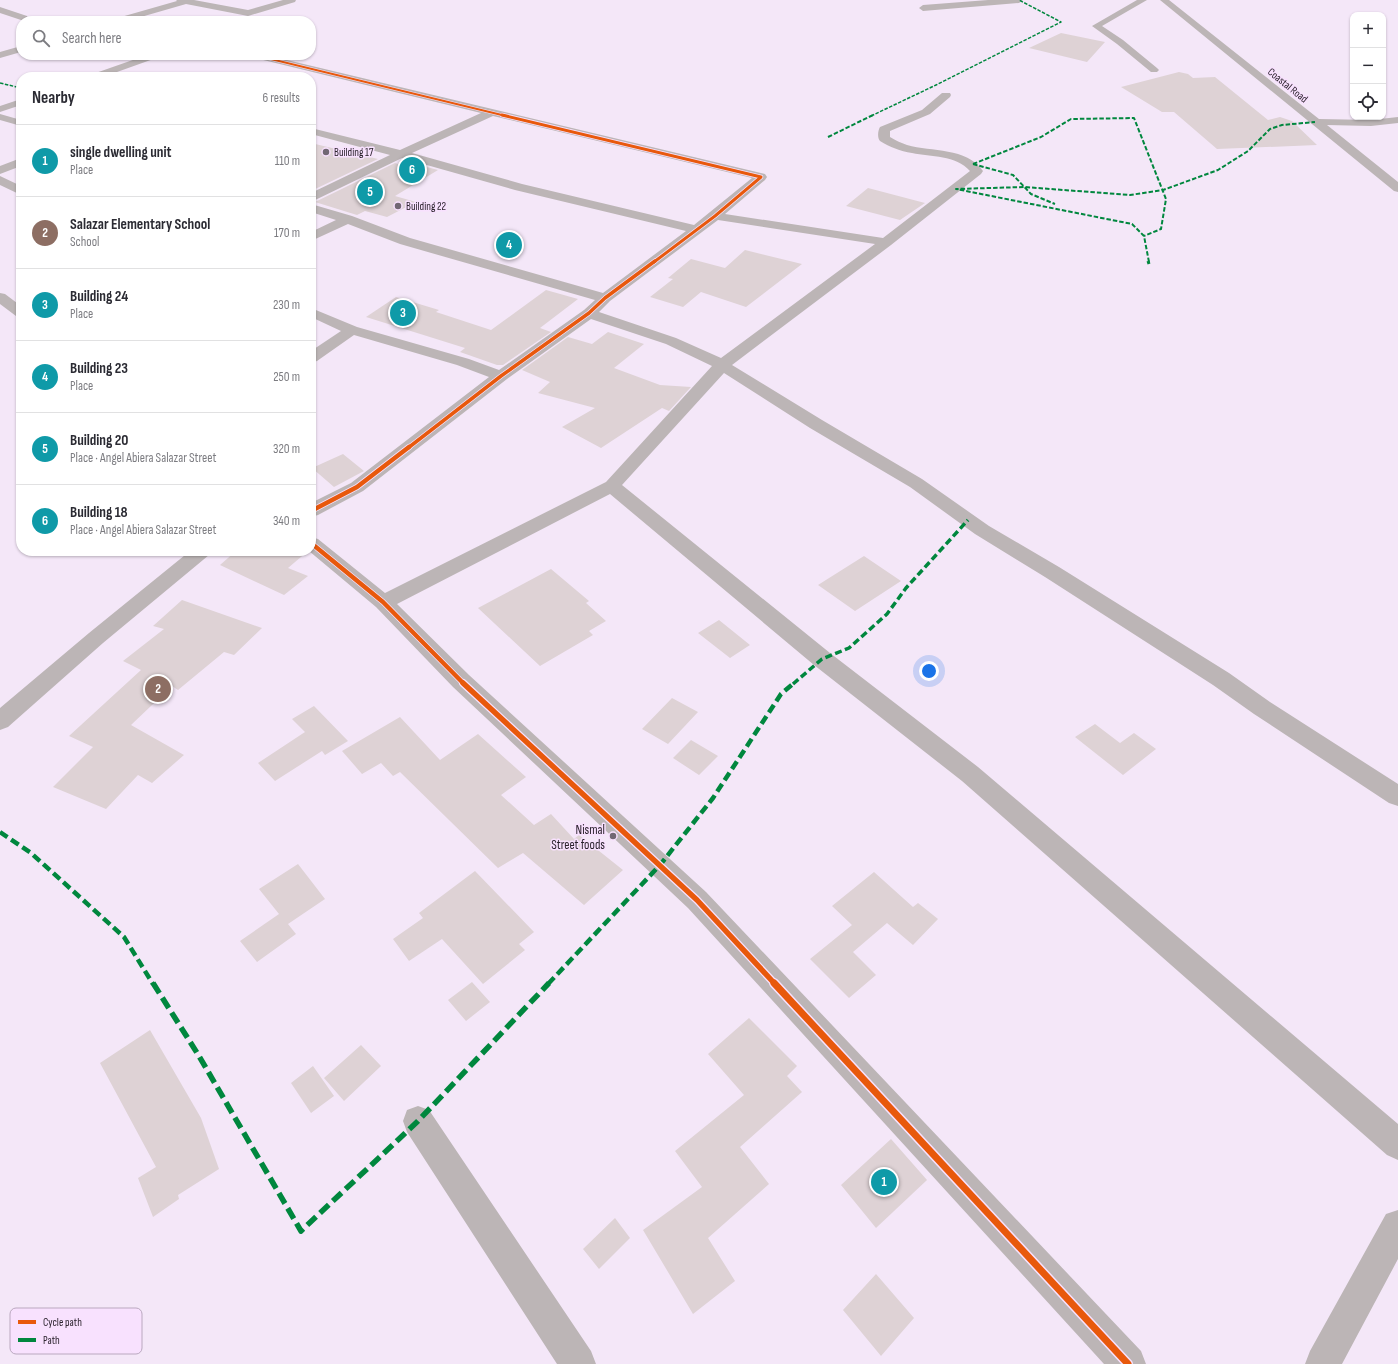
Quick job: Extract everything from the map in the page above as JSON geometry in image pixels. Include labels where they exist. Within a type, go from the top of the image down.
[{"type":"street","points":[[133,16],[186,0],[237,12],[248,13],[292,0]]},
{"type":"street","points":[[212,0],[258,10]]},
{"type":"street","points":[[923,8],[1019,0]]},
{"type":"street","points":[[1143,0],[1096,26],[1120,42],[1154,70]]},
{"type":"street","name":"Coastal Road","points":[[1164,0],[1398,188]]},
{"type":"street","points":[[0,10],[18,16]]},
{"type":"street","points":[[6,22],[16,20]]},
{"type":"street","points":[[0,55],[16,50]]},
{"type":"street","points":[[110,72],[142,60]]},
{"type":"street","points":[[274,60],[761,177],[697,230],[604,298],[588,313],[501,376],[357,487],[316,508]]},
{"type":"street","points":[[383,602],[612,486],[722,365],[886,242],[977,171],[973,164],[953,157],[902,148],[884,138],[884,129],[926,112],[946,95]]},
{"type":"street","points":[[0,109],[16,104]]},
{"type":"street","points":[[316,196],[490,113]]},
{"type":"street","points":[[0,117],[16,122]]},
{"type":"street","points":[[1315,122],[1371,123],[1398,120]]},
{"type":"street","points":[[316,132],[519,186],[697,230]]},
{"type":"street","points":[[0,170],[16,164]]},
{"type":"street","points":[[0,180],[16,188]]},
{"type":"street","points":[[316,210],[347,219],[405,241],[604,298]]},
{"type":"street","points":[[715,216],[886,242]]},
{"type":"street","points":[[316,234],[347,219]]},
{"type":"street","points":[[0,297],[16,308]]},
{"type":"street","points":[[588,313],[671,341],[722,365],[816,424],[916,483],[982,530],[1052,572],[1214,675],[1398,796]]},
{"type":"street","points":[[316,314],[352,330],[462,362],[501,376]]},
{"type":"street","points":[[316,355],[352,330]]},
{"type":"street","points":[[612,486],[822,659],[970,774],[1398,1144]]},
{"type":"street","points":[[316,547],[383,602],[461,681],[697,900],[1128,1364]]},
{"type":"street","points":[[0,721],[96,638],[196,556]]},
{"type":"street","points":[[418,1121],[578,1364]]},
{"type":"street","points":[[1322,1364],[1398,1226]]},
{"type":"building","points":[[1061,33],[1105,42],[1087,62],[1029,48]]},
{"type":"building","points":[[1179,72],[1188,74],[1193,78],[1215,77],[1268,120],[1280,117],[1292,121],[1317,145],[1217,149],[1174,112],[1162,112],[1121,87]]},
{"type":"building","points":[[316,144],[378,159],[316,189]]},
{"type":"building","points":[[404,161],[438,170],[395,196],[416,202],[387,217],[365,211],[357,215],[316,202],[395,163],[398,164]]},
{"type":"building","points":[[868,188],[925,203],[900,220],[846,206]]},
{"type":"building","points":[[745,250],[802,264],[746,307],[701,292],[683,307],[650,297],[673,279],[668,278],[691,259],[725,268]]},
{"type":"building","points":[[546,290],[578,299],[540,328],[551,332],[503,365],[497,365],[460,352],[465,348],[366,317],[396,297],[439,310],[436,312],[491,330]]},
{"type":"building","points":[[608,332],[644,344],[614,368],[660,385],[691,387],[669,411],[662,408],[601,448],[562,427],[595,408],[538,393],[550,382],[522,370],[568,337],[592,344]]},
{"type":"building","points":[[343,454],[364,471],[334,487],[316,471],[316,466]]},
{"type":"building","points":[[230,556],[302,556],[288,568],[308,576],[284,595],[220,565]]},
{"type":"building","points":[[864,556],[901,581],[855,611],[818,585]]},
{"type":"building","points":[[551,569],[589,601],[586,603],[606,621],[589,631],[593,635],[540,666],[478,608]]},
{"type":"building","points":[[182,600],[262,628],[234,655],[224,652],[178,690],[172,686],[131,725],[184,755],[152,783],[138,775],[106,809],[53,787],[93,747],[69,736],[141,670],[123,661],[164,629],[153,626]]},
{"type":"building","points":[[719,620],[750,645],[730,658],[698,633]]},
{"type":"building","points":[[672,698],[698,712],[668,744],[642,729]]},
{"type":"building","points":[[314,706],[348,741],[325,755],[322,751],[275,781],[258,763],[305,732],[292,719]]},
{"type":"building","points":[[400,717],[440,760],[478,734],[526,777],[501,795],[534,825],[551,814],[574,839],[579,835],[623,870],[584,905],[523,853],[498,868],[400,772],[393,776],[381,763],[362,774],[342,751]]},
{"type":"building","points":[[1095,724],[1120,743],[1134,733],[1156,749],[1123,775],[1075,737]]},
{"type":"building","points":[[691,740],[718,756],[699,775],[673,758]]},
{"type":"building","points":[[298,864],[325,899],[288,924],[296,934],[257,962],[240,941],[279,914],[259,889]]},
{"type":"building","points":[[475,871],[534,932],[519,944],[525,950],[483,984],[442,939],[409,961],[393,939],[423,918],[419,913]]},
{"type":"building","points":[[874,872],[913,907],[918,903],[938,919],[913,945],[887,923],[853,952],[876,975],[849,998],[810,959],[852,925],[832,906]]},
{"type":"building","points":[[472,982],[490,1002],[466,1021],[448,1000]]},
{"type":"building","points":[[749,1018],[797,1066],[787,1076],[802,1092],[740,1147],[769,1184],[708,1238],[735,1281],[693,1314],[643,1230],[702,1187],[675,1151],[744,1095],[708,1054]]},
{"type":"building","points":[[150,1030],[201,1118],[219,1169],[178,1195],[179,1199],[153,1217],[138,1178],[156,1167],[100,1063]]},
{"type":"building","points":[[361,1045],[381,1066],[344,1101],[324,1078]]},
{"type":"building","points":[[313,1066],[334,1096],[311,1113],[291,1083]]},
{"type":"building","points":[[891,1139],[927,1180],[876,1228],[841,1185]]},
{"type":"building","points":[[615,1218],[630,1238],[599,1269],[583,1249]]},
{"type":"building","points":[[876,1274],[914,1318],[881,1356],[843,1310]]},
{"type":"marked path","points":[[828,137],[1061,22],[1019,0]]},
{"type":"marked path","points":[[0,83],[16,87]]},
{"type":"marked path","points":[[973,164],[1041,137],[1071,119],[1134,118],[1166,199],[1161,229],[1144,236]]},
{"type":"marked path","points":[[1149,264],[1144,236],[1132,224],[956,189],[1024,187],[1130,195],[1163,190],[1218,170],[1248,151],[1270,129],[1282,125],[1315,122]]},
{"type":"marked path","points":[[973,164],[1013,175],[1031,194],[1055,204]]},
{"type":"marked path","points":[[0,832],[31,853],[124,937],[199,1056],[301,1231],[418,1121],[660,865],[713,798],[781,694],[822,659],[849,648],[887,614],[906,588],[968,520]]},
{"type":"cycle path","points":[[275,60],[761,177],[715,216],[605,298],[589,313],[501,376],[357,487],[316,508]]},
{"type":"cycle path","points":[[316,547],[383,602],[461,681],[697,900],[1128,1364]]},
{"type":"place","name":"Building 17","points":[[326,152]]},
{"type":"place","name":"Building 18","points":[[412,170]]},
{"type":"place","name":"Building 20","points":[[370,192]]},
{"type":"place","name":"Building 22","points":[[398,206]]},
{"type":"place","name":"Building 23","points":[[509,245]]},
{"type":"place","name":"Building 24","points":[[403,313]]},
{"type":"place","name":"Salazar Elementary School","points":[[158,689]]},
{"type":"place","name":"Nismal Street foods","points":[[613,836]]},
{"type":"place","name":"single dwelling unit","points":[[884,1182]]}]
